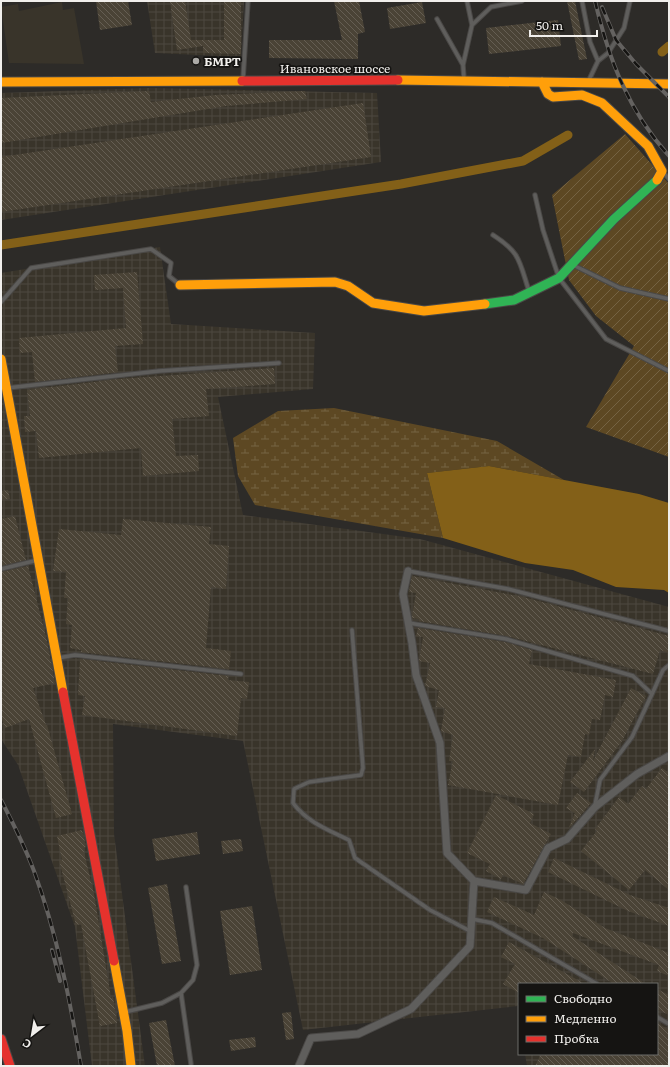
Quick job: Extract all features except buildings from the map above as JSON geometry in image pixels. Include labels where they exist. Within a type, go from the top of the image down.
[{"type":"main road","name":"Ивановское шоссе","points":[[1,82],[464,80],[669,84]]},
{"type":"main road","points":[[180,285],[334,282],[348,286],[373,303],[424,311],[514,300],[559,278],[614,219],[654,184],[662,171],[648,146],[602,103],[582,95],[553,97],[548,94],[542,82]]},
{"type":"main road","points":[[1,359],[124,1012],[131,1066]]},
{"type":"main road","points":[[1,1039],[10,1066]]},
{"type":"street","points":[[408,571],[403,594],[407,623],[412,642],[416,675],[440,743],[447,853],[474,880],[526,890],[548,848],[567,839],[595,806],[637,774],[669,756]]},
{"type":"street","points":[[299,1066],[311,1038],[358,1034],[412,1009],[470,946],[474,880]]},
{"type":"lane","points":[[243,80],[248,1]]},
{"type":"lane","points":[[464,80],[463,65],[472,25],[467,1]]},
{"type":"lane","points":[[472,25],[491,7],[522,1]]},
{"type":"lane","points":[[582,1],[590,42],[598,61]]},
{"type":"lane","points":[[588,83],[598,61],[608,53],[624,28],[630,1]]},
{"type":"lane","points":[[437,19],[463,65]]},
{"type":"lane","points":[[662,171],[669,179]]},
{"type":"lane","points":[[535,195],[543,230],[559,278],[606,339],[669,371]]},
{"type":"lane","points":[[493,235],[510,246],[518,256],[529,292]]},
{"type":"lane","points":[[1,302],[31,268],[151,249],[171,263],[169,276],[180,285]]},
{"type":"lane","points":[[573,264],[620,288],[669,299]]},
{"type":"lane","points":[[6,388],[159,372],[279,363]]},
{"type":"lane","points":[[1,569],[39,560]]},
{"type":"lane","points":[[408,571],[508,589],[669,631]]},
{"type":"lane","points":[[407,623],[506,640],[633,676],[652,694]]},
{"type":"lane","points":[[352,630],[363,768],[361,775],[309,782],[294,789],[293,802],[302,815],[328,830],[350,840],[355,858],[430,910],[471,931]]},
{"type":"lane","points":[[57,658],[75,655],[241,674]]},
{"type":"lane","points":[[595,806],[600,780],[632,737],[663,670],[669,665]]},
{"type":"lane","points":[[124,1012],[162,1002],[181,993],[193,980],[198,965],[186,886]]},
{"type":"lane","points":[[472,919],[492,923],[595,983]]},
{"type":"lane","points":[[181,993],[191,1064]]},
{"type":"lane","points":[[658,1018],[669,1024]]},
{"type":"shaded area","points":[[147,1],[244,1],[241,57],[155,53]]},
{"type":"shaded area","points":[[62,2],[63,10],[74,8],[84,64],[9,63],[1,7],[18,4],[19,11]]},
{"type":"shaded area","points":[[149,88],[377,93],[381,162],[1,220],[1,93]]},
{"type":"shaded area","points":[[160,247],[171,324],[315,333],[313,389],[218,397],[243,515],[420,539],[669,607],[669,1066],[527,1066],[525,1055],[658,1055],[658,983],[518,983],[518,1006],[303,1030],[243,741],[113,724],[114,834],[145,1066],[92,1066],[75,927],[18,765],[1,739],[1,273]]},
{"type":"shaded area","points":[[489,466],[639,494],[669,503],[669,593],[664,590],[616,587],[573,570],[525,563],[443,538],[427,473]]},
{"type":"green space","points":[[625,134],[669,184],[669,457],[586,427],[634,346],[596,316],[569,280],[552,195]]},
{"type":"green space","points":[[334,408],[497,441],[564,480],[489,466],[427,473],[443,538],[255,505],[238,476],[233,438],[278,411]]},
{"type":"waterway","points":[[662,52],[669,46]]},
{"type":"waterway","points":[[1,245],[401,184],[523,161],[568,135]]},
{"type":"railway","points":[[595,1],[614,64],[631,102],[642,121],[669,156]]},
{"type":"railway","points":[[602,7],[616,40],[636,64],[669,97]]},
{"type":"railway","points":[[1,800],[19,835],[50,919],[67,992],[81,1066]]},
{"type":"railway","points":[[52,950],[60,981]]},
{"type":"traffic: fast","points":[[485,304],[514,300],[559,278],[614,219],[657,180]]},
{"type":"traffic: slow","points":[[398,80],[669,84]]},
{"type":"traffic: slow","points":[[1,82],[242,81]]},
{"type":"traffic: slow","points":[[542,82],[548,94],[553,97],[582,95],[602,103],[648,146],[662,171],[657,180]]},
{"type":"traffic: slow","points":[[180,285],[335,282],[348,286],[373,303],[424,311],[485,304]]},
{"type":"traffic: slow","points":[[1,359],[63,692]]},
{"type":"traffic: slow","points":[[114,961],[127,1031],[131,1066]]},
{"type":"traffic: jam","points":[[242,81],[398,80]]},
{"type":"traffic: jam","points":[[63,692],[114,961]]},
{"type":"traffic: jam","points":[[1,1039],[10,1066]]},
{"type":"place","name":"БМРТ","points":[[196,61]]}]
